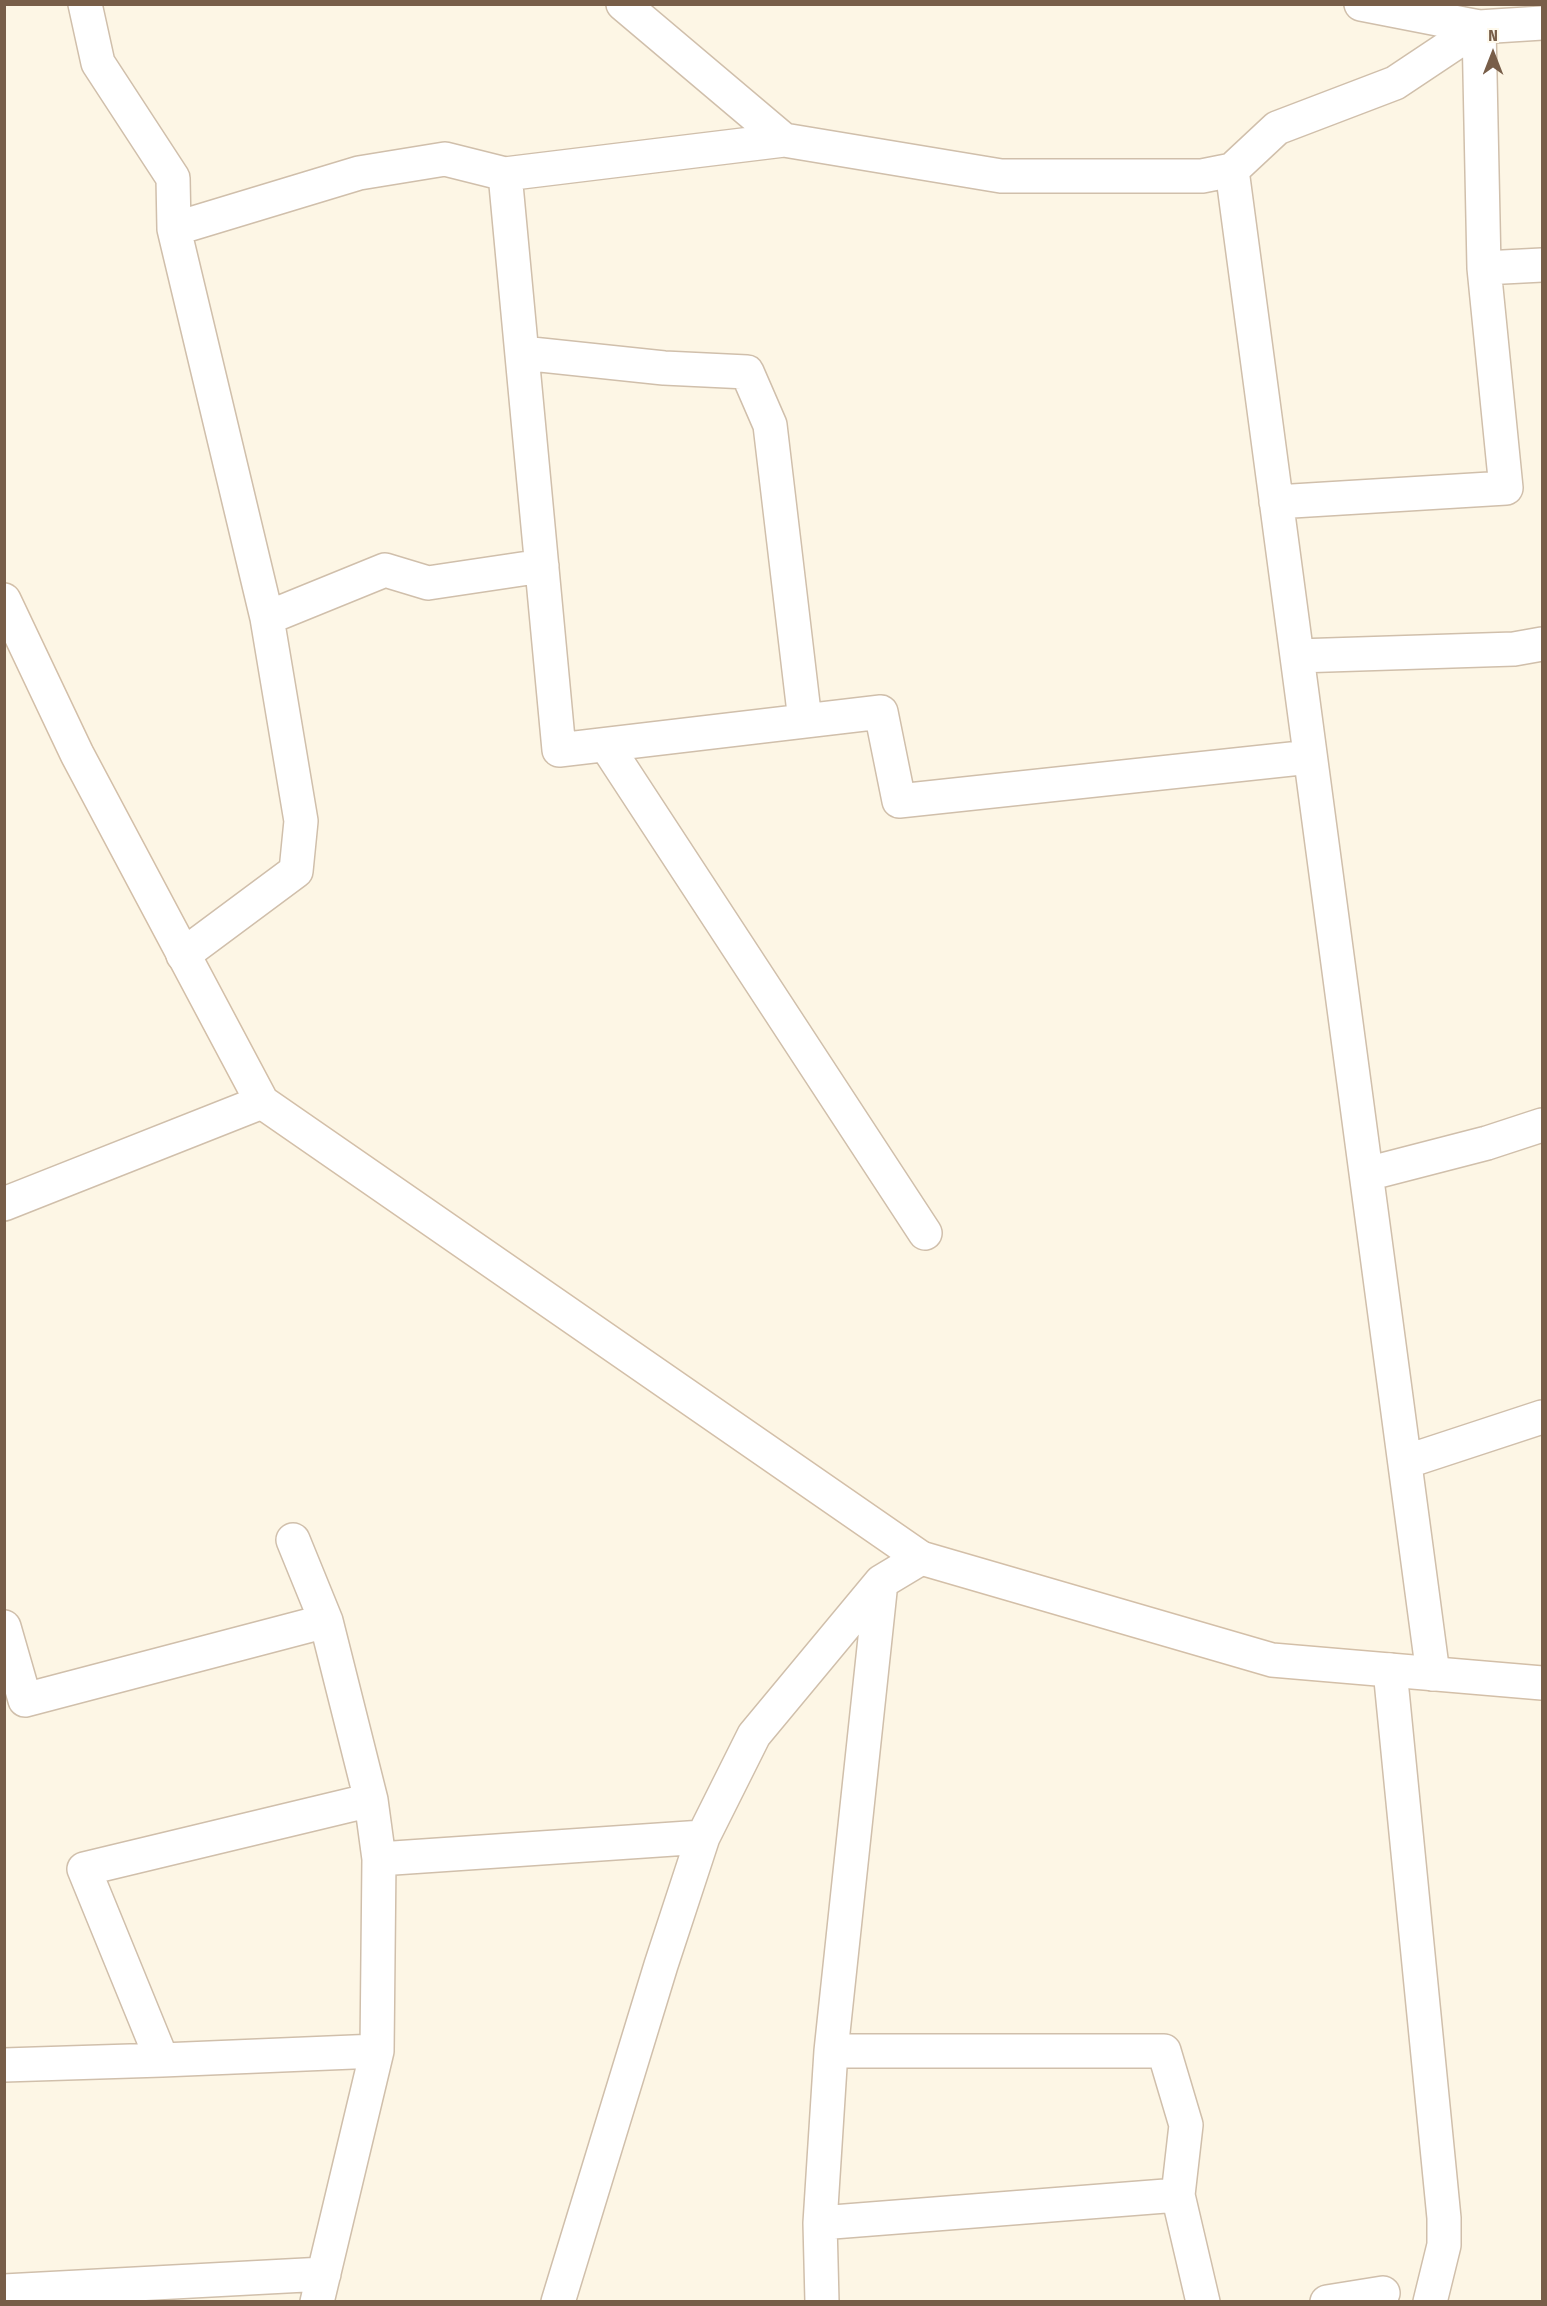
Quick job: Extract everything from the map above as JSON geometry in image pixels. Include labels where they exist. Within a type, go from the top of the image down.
[{"type":"street","points":[[85,4],[98,63],[173,178],[174,228],[267,618],[301,821],[296,871],[183,956]]},
{"type":"street","points":[[1361,4],[1479,27],[1542,23]]},
{"type":"street","points":[[624,5],[784,140]]},
{"type":"street","points":[[174,228],[370,171],[445,159],[505,174],[784,140],[1001,176],[1202,176],[1232,170],[1276,128],[1395,83],[1479,27]]},
{"type":"street","points":[[1276,502],[1506,488],[1484,268],[1479,27]]},
{"type":"street","points":[[1232,170],[1433,1674]]},
{"type":"street","points":[[505,174],[559,750],[881,712],[899,801],[1310,757]]},
{"type":"street","points":[[1484,268],[1542,265]]},
{"type":"street","points":[[522,353],[664,368],[747,372],[770,425],[805,721]]},
{"type":"street","points":[[267,618],[385,570],[428,583],[542,566]]},
{"type":"street","points":[[4,600],[77,754],[261,1102],[921,1558],[1272,1660],[1542,1683]]},
{"type":"street","points":[[1297,656],[1514,649],[1542,645]]},
{"type":"street","points":[[606,745],[925,1233]]},
{"type":"street","points":[[4,1204],[261,1102]]},
{"type":"street","points":[[1367,1174],[1487,1143],[1542,1125]]},
{"type":"street","points":[[1405,1462],[1542,1417]]},
{"type":"street","points":[[11,2294],[320,2288],[377,2051],[379,1859],[371,1800],[326,1621],[293,1540]]},
{"type":"street","points":[[558,2301],[661,1965],[703,1837],[754,1735],[881,1582],[921,1558]]},
{"type":"street","points":[[822,2301],[820,2223],[831,2051],[881,1582]]},
{"type":"street","points":[[4,1627],[25,1700],[326,1621]]},
{"type":"street","points":[[1390,1670],[1444,2218],[1444,2246],[1430,2301]]},
{"type":"street","points":[[162,2060],[84,1869],[371,1800]]},
{"type":"street","points":[[379,1859],[703,1837]]},
{"type":"street","points":[[4,2066],[377,2051]]},
{"type":"street","points":[[831,2051],[1164,2051],[1186,2125],[1178,2194],[1203,2301]]},
{"type":"street","points":[[820,2223],[1178,2194]]},
{"type":"street","points":[[1327,2301],[1383,2293]]}]
